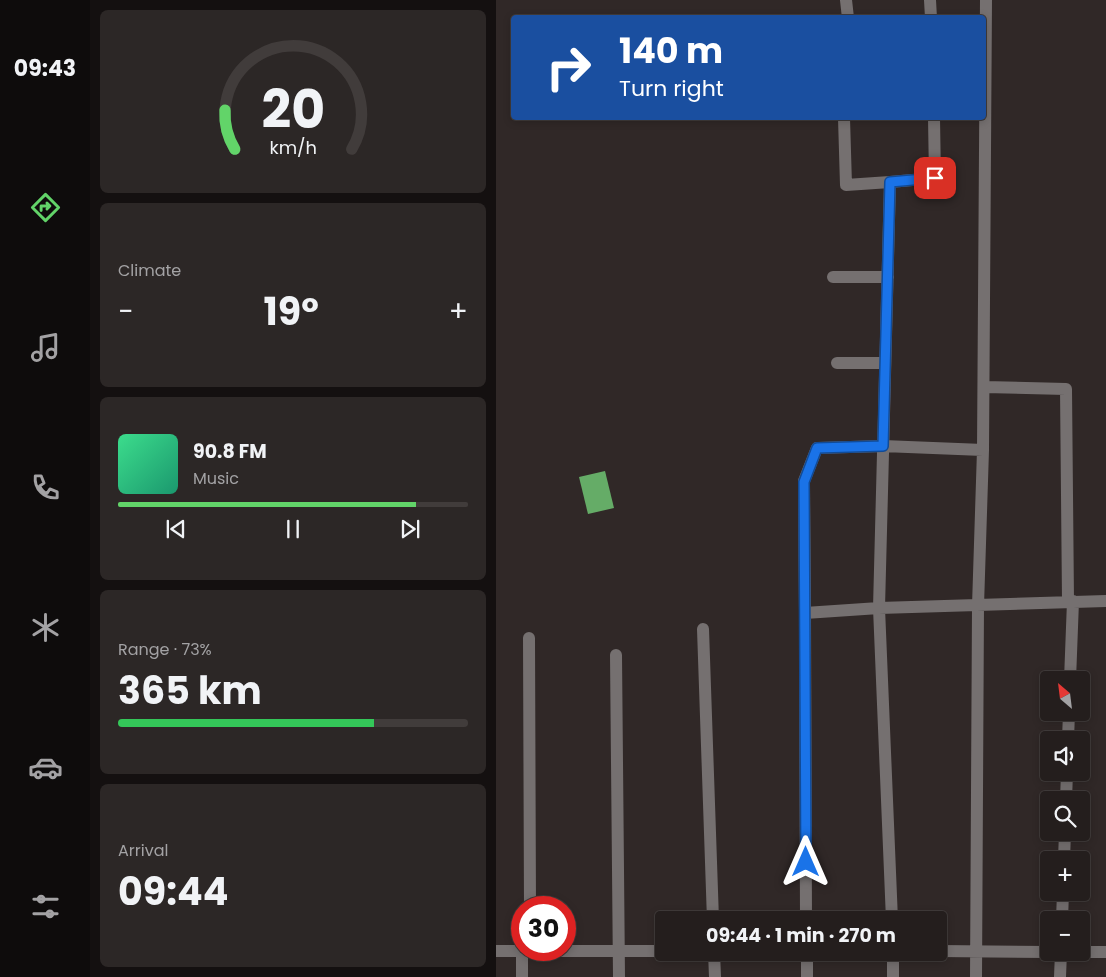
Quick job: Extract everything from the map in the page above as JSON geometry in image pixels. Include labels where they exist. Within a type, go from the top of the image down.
[{"type":"street","points":[[846,0],[848,15]]},
{"type":"street","points":[[930,0],[931,15]]},
{"type":"street","points":[[986,0],[986,15]]},
{"type":"street","points":[[844,120],[846,184],[935,178],[934,120]]},
{"type":"street","points":[[976,977],[978,606],[984,387],[985,120]]},
{"type":"street","points":[[890,182],[878,608],[892,911]]},
{"type":"street","points":[[833,277],[888,278]]},
{"type":"street","points":[[837,363],[885,363]]},
{"type":"street","points":[[984,387],[1066,389],[1070,671]]},
{"type":"street","points":[[806,911],[804,482],[817,448],[883,446],[983,450]]},
{"type":"street","points":[[805,613],[878,608],[1106,601]]},
{"type":"street","points":[[703,629],[713,911]]},
{"type":"street","points":[[529,638],[530,896]]},
{"type":"street","points":[[616,655],[619,977]]},
{"type":"street","points":[[576,950],[655,950]]},
{"type":"street","points":[[496,951],[511,951]]},
{"type":"street","points":[[947,951],[1040,952]]},
{"type":"street","points":[[1090,952],[1106,952]]},
{"type":"street","points":[[522,977],[526,961]]},
{"type":"street","points":[[714,961],[715,977]]},
{"type":"street","points":[[807,961],[807,977]]},
{"type":"street","points":[[893,961],[893,977]]},
{"type":"street","points":[[1060,977],[1061,961]]},
{"type":"building","points":[[605,471],[614,508],[588,514],[579,477]]},
{"type":"route","points":[[806,862],[804,482],[817,448],[883,446],[890,182],[935,178]]}]
